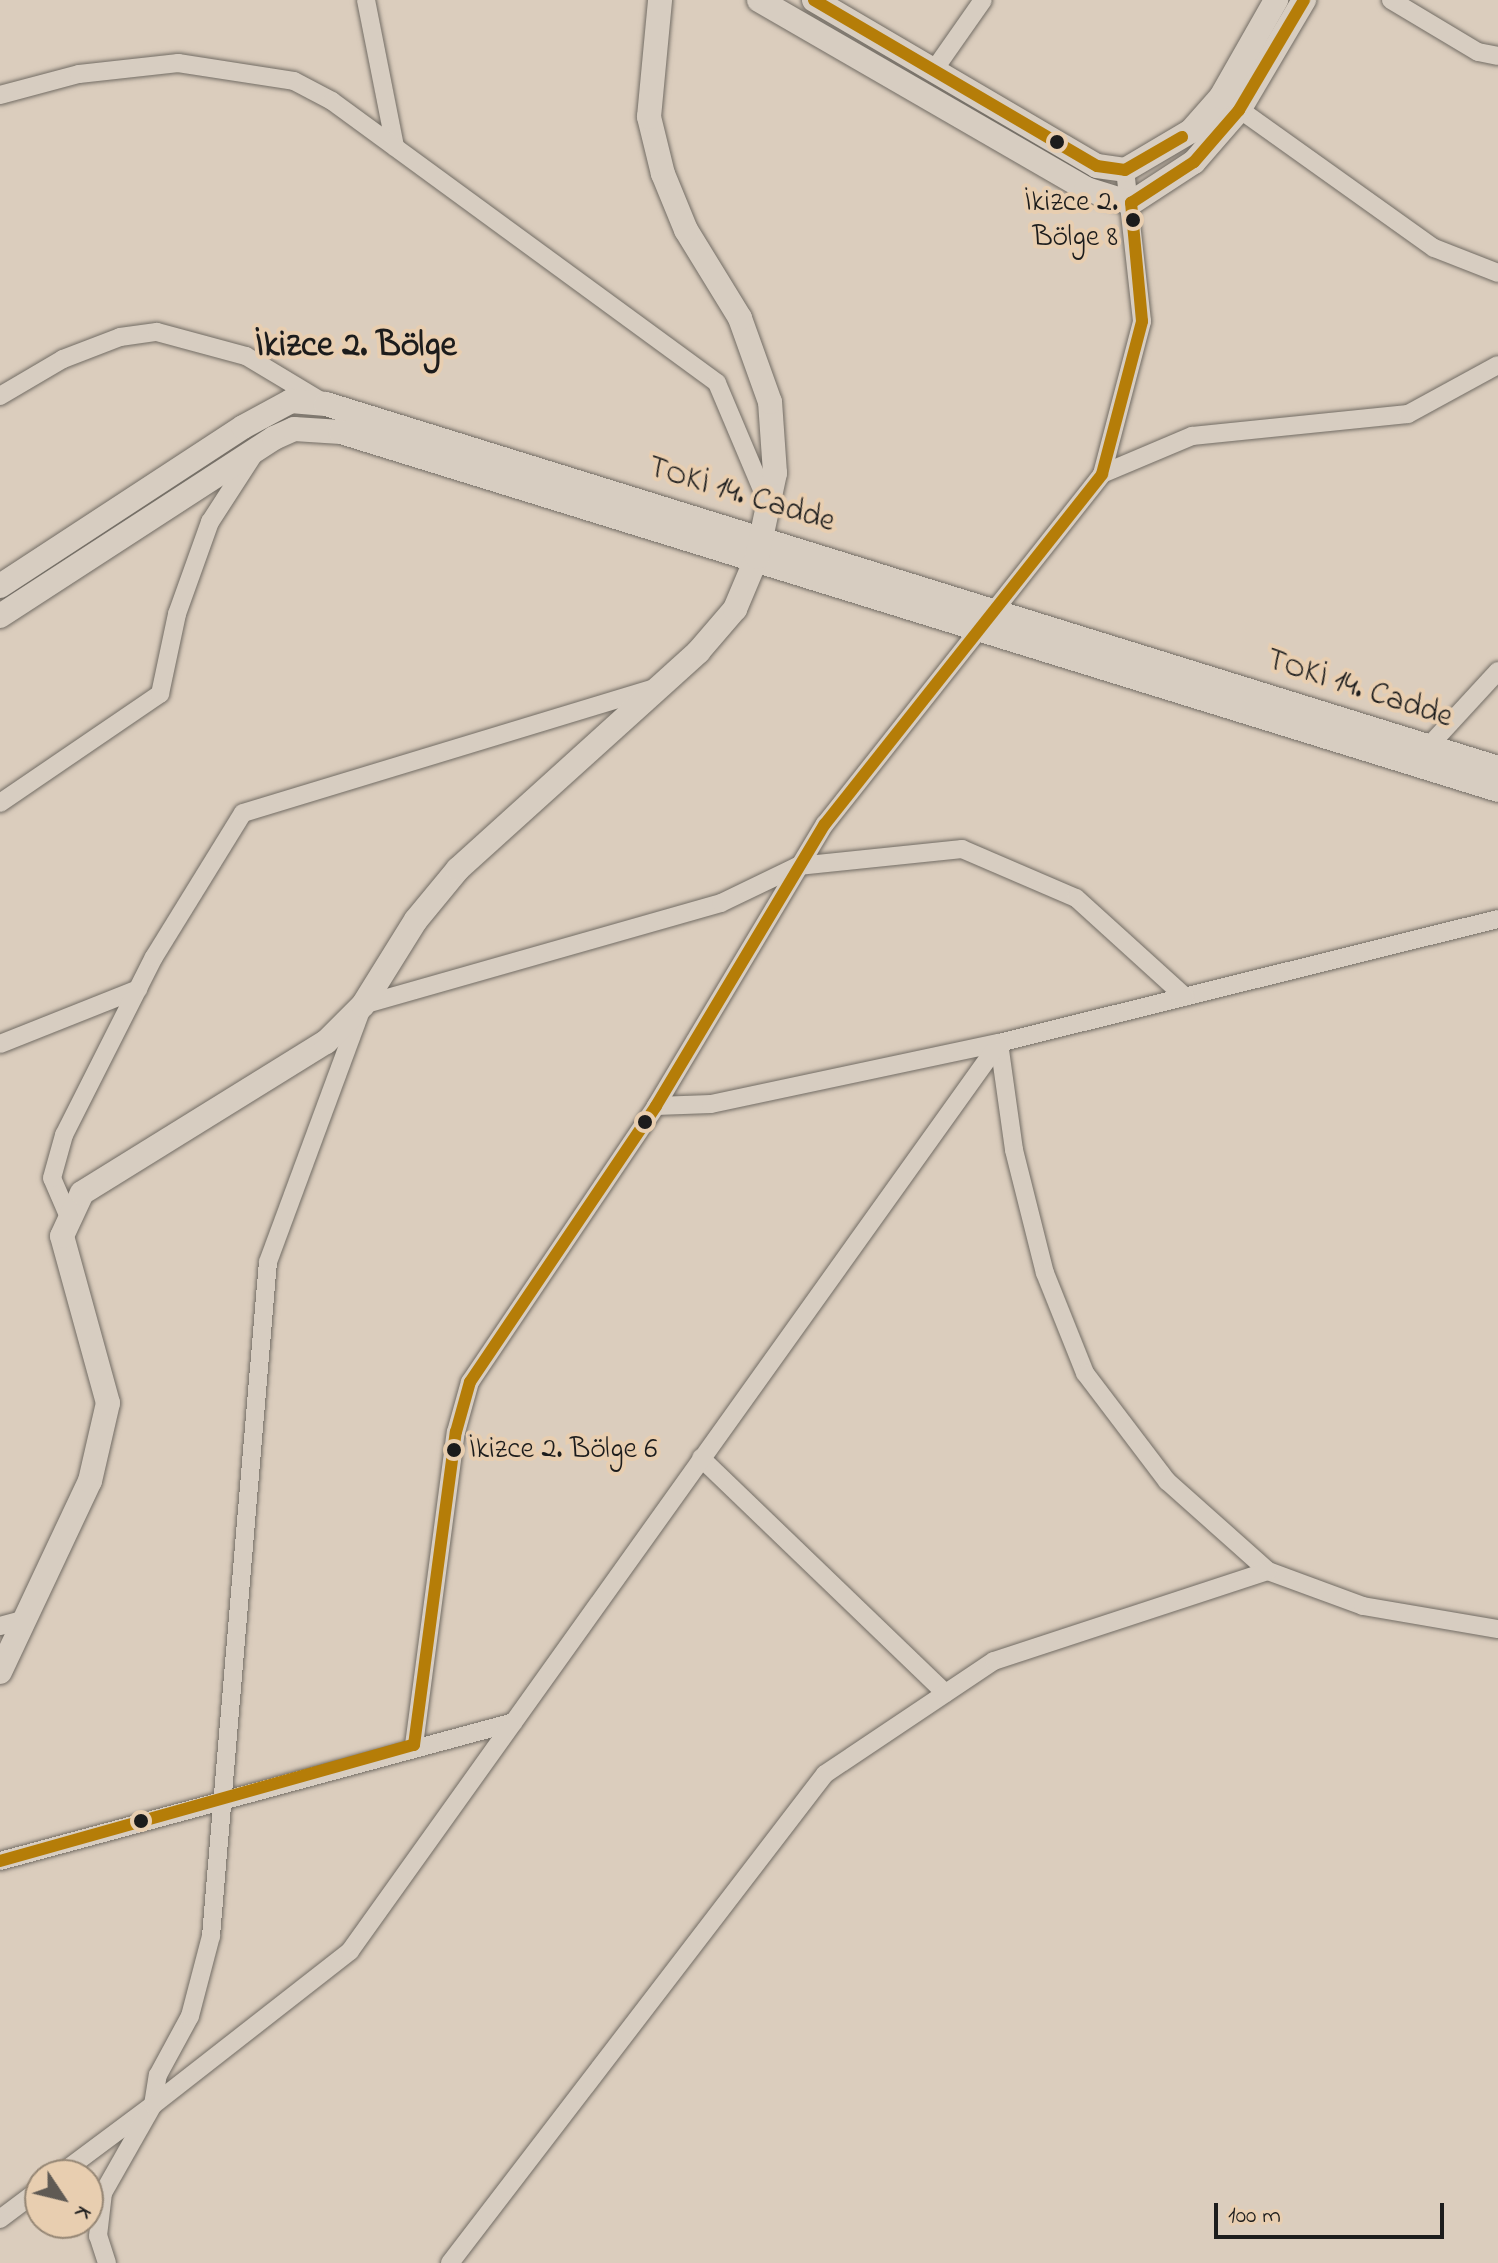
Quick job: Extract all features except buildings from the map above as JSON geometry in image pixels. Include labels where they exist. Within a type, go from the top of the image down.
[{"type":"main road","points":[[0,1672],[11,1623],[90,1481],[108,1403],[62,1236],[68,1215],[82,1193],[326,1042],[363,1005],[416,920],[458,869],[735,609],[760,546],[769,506],[770,402],[757,358],[686,230],[649,117],[660,0]]},
{"type":"main road","points":[[759,0],[1086,189],[1131,203],[1194,162],[1230,103],[1304,0]]},
{"type":"main road","points":[[814,0],[1097,166],[1125,170],[1191,131],[1230,103],[1276,0]]},
{"type":"main road","name":"TOKİ 14. Cadde","points":[[0,586],[243,427],[291,401],[326,404],[760,546],[1498,768]]},
{"type":"main road","name":"TOKİ 14. Cadde","points":[[0,616],[294,429],[341,432],[760,546]]},
{"type":"main road","name":"TOKİ 14. Cadde","points":[[990,617],[1498,790]]},
{"type":"street","points":[[366,0],[395,147]]},
{"type":"street","points":[[934,70],[983,0]]},
{"type":"street","points":[[1391,0],[1478,52],[1498,56]]},
{"type":"street","points":[[0,95],[79,74],[178,63],[245,70],[320,94],[717,383],[769,506]]},
{"type":"street","points":[[1230,103],[1434,248],[1498,273]]},
{"type":"street","points":[[414,1745],[456,1432],[470,1382],[656,1106],[798,866],[1102,474],[1142,321],[1125,170]]},
{"type":"street","points":[[0,396],[63,359],[120,337],[157,332],[246,356],[326,404]]},
{"type":"street","points":[[1102,474],[1192,436],[1408,414],[1498,365]]},
{"type":"street","points":[[0,803],[160,694],[177,614],[210,522],[256,451],[243,427]]},
{"type":"street","points":[[1429,746],[1498,671]]},
{"type":"street","points":[[68,1215],[52,1178],[64,1135],[138,989],[222,837],[243,813],[652,689]]},
{"type":"street","points":[[107,2263],[98,2236],[103,2193],[153,2105],[158,2075],[190,2016],[211,1936],[219,1800],[268,1262],[363,1005],[721,903],[798,866],[962,849],[1076,898],[1185,997]]},
{"type":"street","points":[[656,1106],[711,1104],[999,1043],[1498,919]]},
{"type":"street","points":[[0,1044],[138,989]]},
{"type":"street","points":[[80,2159],[350,1951],[999,1043]]},
{"type":"street","points":[[999,1043],[1014,1150],[1045,1273],[1085,1373],[1167,1481],[1268,1571],[1363,1606],[1498,1629]]},
{"type":"street","points":[[701,1458],[945,1693]]},
{"type":"street","points":[[450,2263],[825,1774],[994,1661],[1268,1571]]},
{"type":"street","points":[[0,1861],[414,1745],[514,1722]]},
{"type":"street","points":[[0,2219],[24,2201]]},
{"type":"transit line","points":[[814,0],[1097,166],[1125,170],[1182,137]]},
{"type":"transit line","points":[[0,1861],[414,1745],[456,1432],[470,1382],[656,1106],[825,824],[1102,474],[1142,321],[1131,203],[1194,162],[1239,110],[1304,0]]},
{"type":"place","name":"İkizce 2. Bölge 8","points":[[1133,220]]},
{"type":"place","name":"İkizce 2. Bölge 6","points":[[454,1450]]},
{"type":"district","name":"İkizce 2. Bölge","points":[[356,347]]}]
